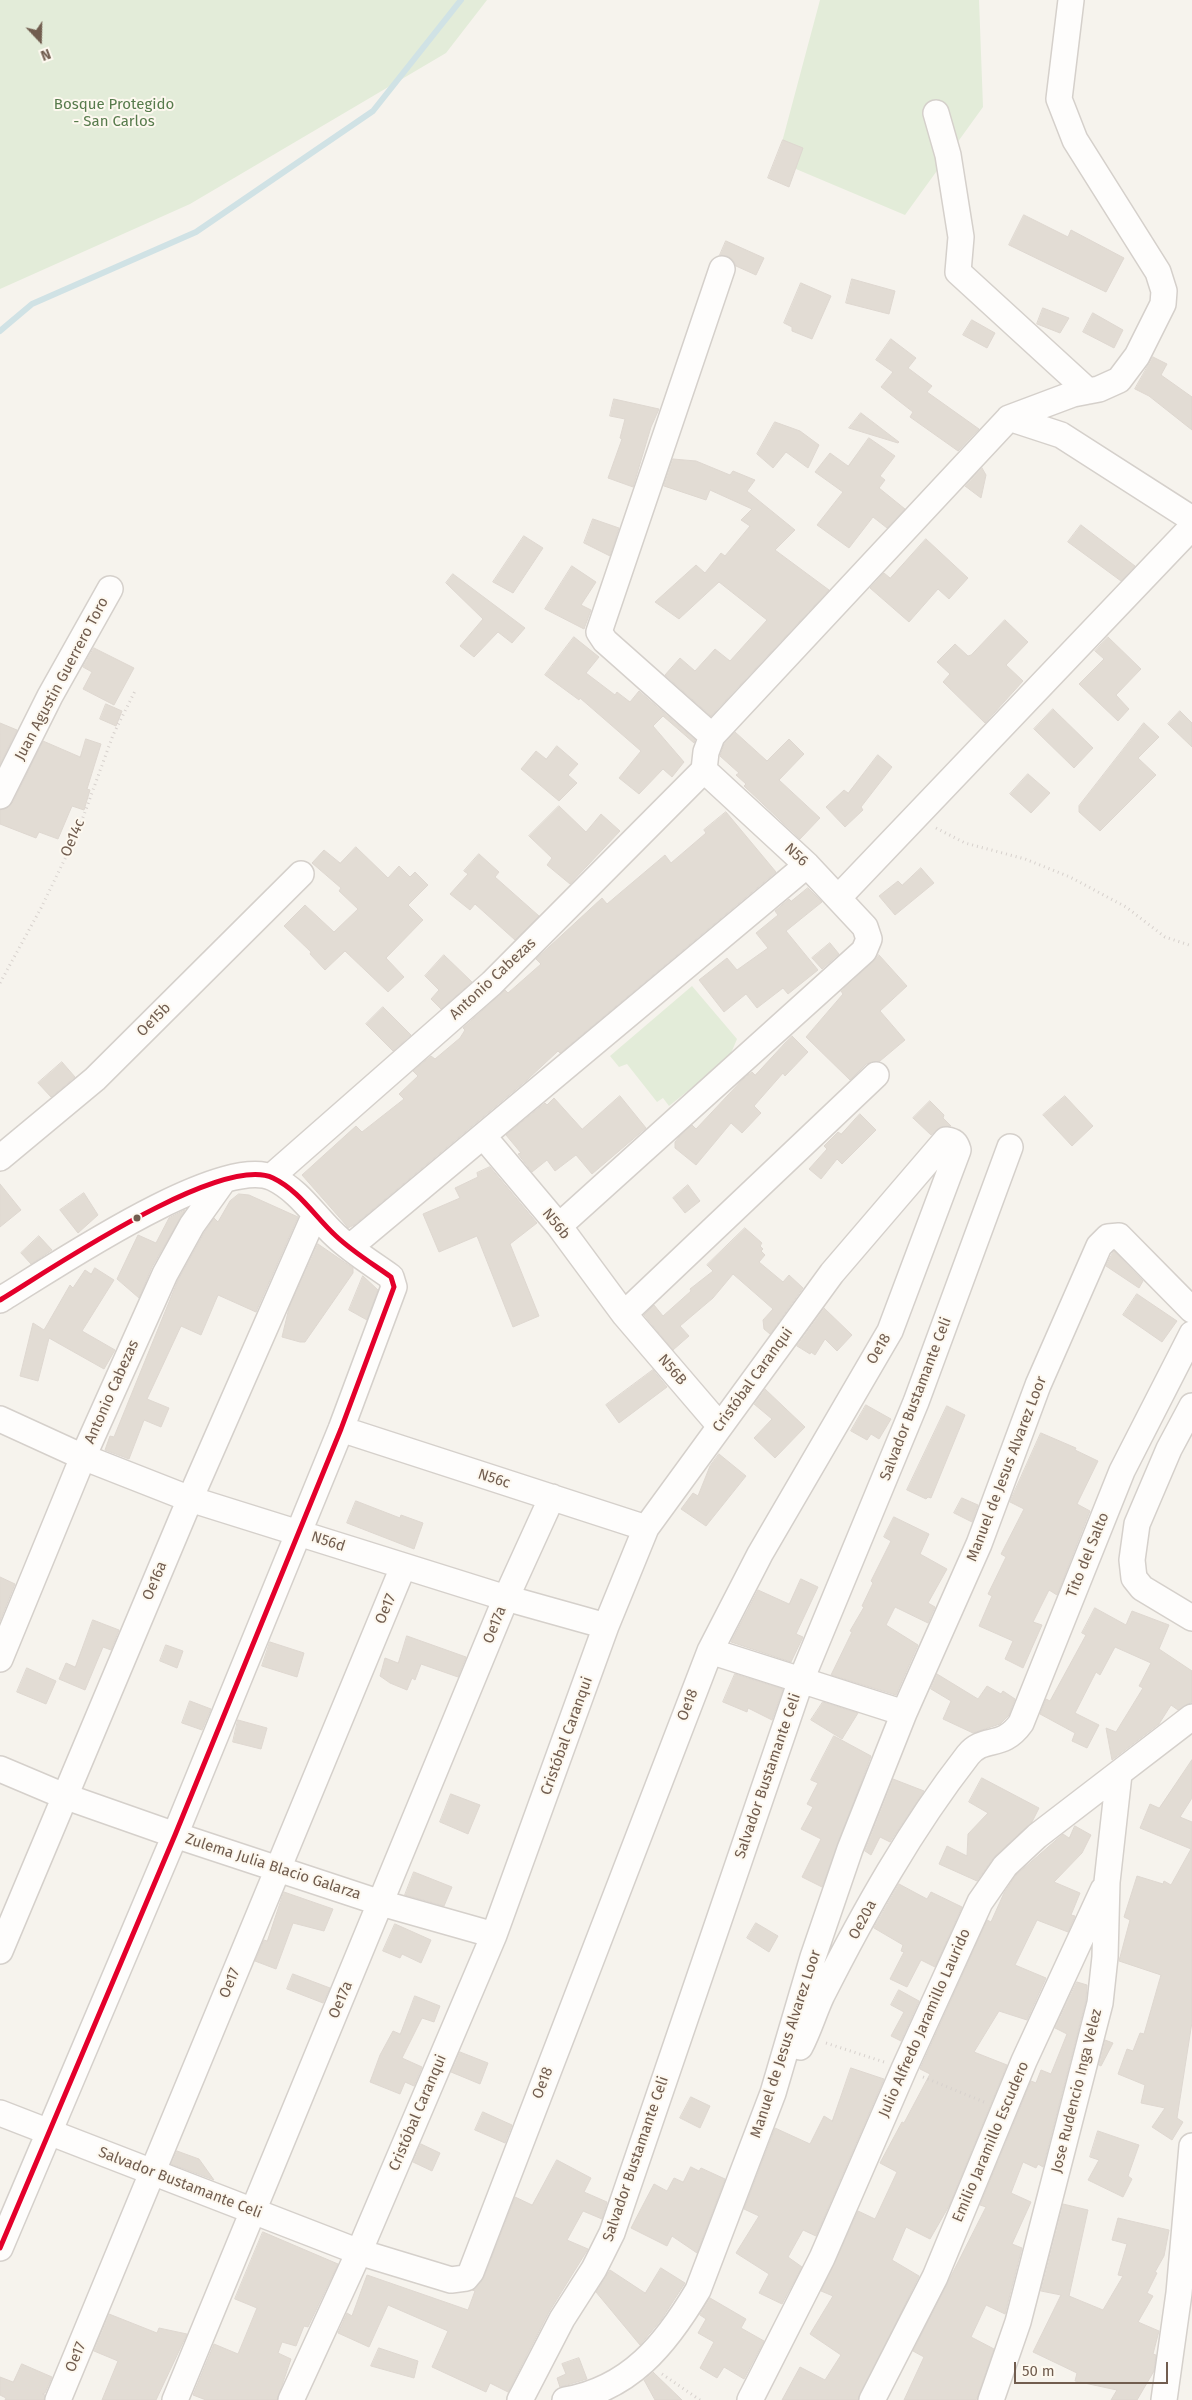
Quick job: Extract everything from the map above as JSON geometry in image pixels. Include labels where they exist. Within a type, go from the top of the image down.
[{"type":"street","points":[[704,770],[706,752],[712,736],[1009,418],[1073,394],[1119,380],[1137,356],[1163,304],[1164,290],[1158,272],[1075,140],[1059,100],[1071,0]]},
{"type":"street","points":[[936,112],[948,155],[962,237],[958,272],[1088,391]]},
{"type":"street","points":[[712,736],[605,641],[599,632],[722,268]]},
{"type":"street","points":[[1009,418],[1061,435],[1192,519]]},
{"type":"street","points":[[838,898],[1192,527]]},
{"type":"street","name":"Juan Agustin Guerrero Toro","points":[[0,796],[50,696],[110,589]]},
{"type":"street","name":"N56","points":[[559,1226],[864,951],[869,939],[865,927],[807,865],[704,770]]},
{"type":"street","name":"Antonio Cabezas","points":[[271,1177],[492,983],[704,770]]},
{"type":"street","points":[[350,1247],[484,1137],[807,865]]},
{"type":"street","name":"Oe15b","points":[[0,1158],[95,1079],[301,874]]},
{"type":"street","points":[[624,1314],[876,1076]]},
{"type":"street","name":"N56b","points":[[484,1137],[559,1226],[624,1314]]},
{"type":"street","name":"Cristóbal Caranqui","points":[[291,2400],[359,2252],[494,1935],[606,1626],[646,1528],[832,1273],[946,1140],[952,1141]]},
{"type":"street","name":"Oe18","points":[[451,2280],[466,2278],[476,2263],[710,1651],[760,1554],[890,1331],[958,1150],[952,1141]]},
{"type":"street","name":"Salvador Bustamante Celi","points":[[520,2400],[562,2319],[594,2269],[616,2224],[691,1998],[802,1680],[916,1402],[1010,1148]]},
{"type":"street","points":[[0,1300],[136,1219],[179,1196],[224,1180],[253,1174],[271,1177],[295,1191],[337,1237],[391,1278],[394,1287],[341,1429],[299,1533],[175,1835],[0,2248]]},
{"type":"street","name":"Antonio Cabezas","points":[[0,1659],[83,1457],[165,1274],[192,1225],[224,1180]]},
{"type":"street","name":"Oe16a","points":[[0,1951],[190,1499],[314,1214]]},
{"type":"street","name":"Manuel de Jesus Alvarez Loor","points":[[565,2400],[586,2396],[614,2385],[645,2362],[685,2312],[698,2290],[773,2093],[813,1957],[847,1858],[904,1713],[959,1592],[1038,1384],[1098,1246],[1108,1237],[1119,1236],[1192,1310]]},
{"type":"street","name":"N56B","points":[[624,1314],[720,1426]]},
{"type":"street","name":"Tito del Salto","points":[[968,1755],[983,1744],[1006,1739],[1014,1733],[1021,1723],[1122,1472],[1192,1334]]},
{"type":"street","points":[[1192,1406],[1169,1449],[1137,1524],[1132,1560],[1134,1578],[1142,1588],[1192,1618]]},
{"type":"street","name":"N56d","points":[[0,1419],[83,1457],[190,1499],[404,1567],[606,1626]]},
{"type":"street","name":"N56c","points":[[341,1429],[646,1528]]},
{"type":"street","name":"Oe17a","points":[[175,2400],[506,1598],[552,1498]]},
{"type":"street","name":"Oe17","points":[[58,2400],[404,1567]]},
{"type":"street","points":[[710,1651],[904,1713]]},
{"type":"street","name":"Julio Alfredo Jaramillo Laurido","points":[[750,2400],[822,2258],[904,2069],[980,1902],[1000,1873],[1038,1836],[1192,1717]]},
{"type":"street","name":"Oe20a","points":[[773,2093],[806,2036],[821,1997],[879,1890],[968,1755]]},
{"type":"street","name":"Zulema Julia Blacio Galarza","points":[[0,1769],[64,1796],[175,1835],[381,1903],[494,1935]]},
{"type":"street","name":"Jose Rudencio Inga Velez","points":[[991,2400],[1020,2313],[1100,2003],[1106,1957],[1107,1882],[1119,1774]]},
{"type":"street","name":"Emilio Jaramillo Escudero","points":[[872,2400],[882,2384],[934,2277],[1003,2110],[1107,1882]]},
{"type":"street","name":"Salvador Bustamante Celi","points":[[0,2114],[49,2131],[152,2174],[359,2252],[451,2280]]},
{"type":"street","points":[[1164,2400],[1178,2293],[1192,2146]]},
{"type":"path","name":"Oe14c","points":[[0,982],[41,908],[77,834],[113,735],[136,689]]},
{"type":"path","points":[[915,817],[965,843],[1025,859],[1070,877],[1126,907],[1165,937],[1192,946]]},
{"type":"path","points":[[806,2036],[904,2069],[1003,2110]]},
{"type":"path","points":[[645,2362],[700,2400]]},
{"type":"green space","name":"Bosque Protegido - San Carlos","points":[[0,0],[487,0],[446,53],[190,204],[0,289]]},
{"type":"green space","points":[[820,0],[979,0],[983,107],[905,215],[777,161]]},
{"type":"green space","points":[[692,986],[737,1039],[729,1058],[669,1106],[663,1098],[657,1102],[627,1064],[619,1067],[610,1056]]},
{"type":"building","points":[[783,140],[803,148],[789,187],[768,178]]},
{"type":"building","points":[[1024,215],[1068,237],[1071,230],[1124,258],[1106,292],[1009,245]]},
{"type":"building","points":[[726,241],[764,258],[756,275],[736,266],[733,260],[727,256],[720,255]]},
{"type":"building","points":[[852,279],[895,291],[889,314],[846,303]]},
{"type":"building","points":[[801,283],[831,296],[812,339],[792,331],[792,327],[784,323]]},
{"type":"building","points":[[1043,308],[1069,318],[1060,333],[1037,324]]},
{"type":"building","points":[[1093,313],[1123,330],[1114,348],[1083,332]]},
{"type":"building","points":[[972,320],[995,333],[987,348],[963,335]]},
{"type":"building","points":[[891,339],[916,358],[908,368],[932,386],[927,392],[979,429],[958,451],[910,417],[913,412],[881,387],[893,372],[876,360]]},
{"type":"building","points":[[1153,357],[1167,364],[1161,375],[1192,397],[1192,430],[1149,396],[1135,389]]},
{"type":"building","points":[[614,399],[659,409],[651,427],[633,487],[608,478],[622,439],[620,438],[625,419],[610,416]]},
{"type":"building","points":[[861,413],[899,442],[849,428]]},
{"type":"building","points":[[775,422],[800,431],[819,445],[808,468],[786,452],[773,468],[757,454]]},
{"type":"building","points":[[869,438],[895,456],[880,476],[885,480],[879,488],[905,509],[887,528],[873,517],[849,548],[817,525],[843,492],[815,472],[830,453],[848,466]]},
{"type":"building","points":[[673,459],[696,461],[730,475],[733,471],[755,480],[747,491],[795,530],[775,550],[829,590],[711,716],[665,675],[680,658],[695,671],[715,649],[730,661],[767,620],[719,582],[679,619],[655,602],[696,565],[705,573],[721,553],[725,556],[750,526],[741,520],[752,509],[710,490],[706,500],[664,486]]},
{"type":"building","points":[[982,468],[986,475],[981,498],[965,486]]},
{"type":"building","points":[[593,519],[619,528],[610,556],[584,543]]},
{"type":"building","points":[[1081,525],[1135,566],[1121,581],[1068,542]]},
{"type":"building","points":[[524,536],[543,548],[513,593],[493,582]]},
{"type":"building","points":[[926,539],[968,578],[949,599],[938,589],[909,622],[870,588],[884,573],[890,578]]},
{"type":"building","points":[[572,566],[596,582],[581,605],[591,610],[584,629],[545,609]]},
{"type":"building","points":[[453,574],[525,628],[512,643],[498,632],[474,657],[460,646],[483,619],[446,583]]},
{"type":"building","points":[[1005,620],[1028,642],[1006,665],[1023,681],[985,723],[943,682],[950,674],[937,662],[955,644],[968,656],[971,655]]},
{"type":"building","points":[[574,637],[599,657],[586,673],[615,695],[617,692],[630,702],[639,691],[695,740],[694,743],[663,716],[653,726],[684,762],[672,777],[663,769],[639,794],[619,778],[641,751],[580,698],[579,700],[545,675]]},
{"type":"building","points":[[1108,637],[1141,669],[1116,695],[1129,709],[1118,721],[1079,684],[1104,659],[1095,651]]},
{"type":"building","points":[[94,648],[134,668],[114,705],[83,689],[92,672],[83,667]]},
{"type":"building","points":[[106,704],[122,711],[116,726],[100,719]]},
{"type":"building","points":[[1053,709],[1093,748],[1074,768],[1034,729]]},
{"type":"building","points":[[1180,711],[1192,723],[1192,747],[1168,724]]},
{"type":"building","points":[[0,723],[17,730],[0,764]]},
{"type":"building","points":[[1144,723],[1159,737],[1138,758],[1156,775],[1100,831],[1079,812],[1079,806]]},
{"type":"building","points":[[735,732],[767,761],[789,739],[804,754],[779,780],[820,818],[800,839],[744,786],[746,784],[736,775],[739,773],[720,756],[724,744]]},
{"type":"building","points":[[86,739],[101,744],[87,789],[90,790],[84,810],[72,806],[58,839],[39,832],[36,838],[0,824],[0,810],[7,808],[13,802],[43,741],[80,757]]},
{"type":"building","points":[[557,746],[578,764],[568,775],[577,783],[559,801],[521,769],[536,751],[546,759]]},
{"type":"building","points":[[878,755],[892,767],[861,807],[863,810],[845,827],[826,807],[844,790],[848,793]]},
{"type":"building","points":[[1028,774],[1050,793],[1031,813],[1010,794]]},
{"type":"building","points":[[559,806],[586,832],[601,814],[620,831],[570,884],[547,865],[552,858],[529,836]]},
{"type":"building","points":[[726,812],[776,872],[560,1053],[558,1051],[527,1080],[354,1225],[348,1228],[302,1175],[356,1126],[362,1132],[404,1099],[399,1094],[418,1076],[413,1071],[431,1056],[435,1059],[460,1038],[465,1030],[463,1028],[505,990],[508,993],[541,964],[536,959],[602,898],[607,904],[665,855],[671,863],[706,833],[704,830]]},
{"type":"building","points":[[356,847],[388,878],[399,866],[410,877],[415,872],[428,885],[408,905],[423,920],[386,958],[404,977],[388,992],[345,951],[325,970],[310,954],[311,952],[284,926],[305,905],[334,932],[358,909],[339,891],[341,888],[312,863],[324,850],[340,863]]},
{"type":"building","points":[[479,854],[499,872],[495,877],[539,916],[515,940],[475,904],[470,910],[450,894],[468,874],[464,871]]},
{"type":"building","points":[[921,868],[934,883],[895,915],[879,896],[898,881],[902,885]]},
{"type":"building","points":[[808,888],[822,902],[786,931],[818,970],[788,994],[783,988],[757,1008],[746,994],[724,1012],[699,980],[727,958],[737,970],[768,948],[756,933],[778,915],[775,911],[789,899],[791,901]]},
{"type":"building","points":[[830,943],[839,954],[822,969],[812,958]]},
{"type":"building","points":[[444,955],[472,982],[441,1009],[431,999],[439,990],[425,976]]},
{"type":"building","points":[[879,955],[907,986],[880,1011],[905,1040],[880,1061],[866,1064],[850,1080],[806,1037],[843,994],[841,991]]},
{"type":"building","points":[[383,1007],[411,1035],[393,1051],[366,1024]]},
{"type":"building","points":[[792,1036],[808,1052],[785,1076],[783,1073],[754,1106],[761,1113],[742,1133],[731,1123],[696,1165],[675,1148],[675,1142],[679,1137],[692,1125],[696,1129],[744,1078],[752,1072],[755,1075]]},
{"type":"building","points":[[62,1062],[75,1077],[51,1097],[38,1083]]},
{"type":"building","points":[[620,1096],[646,1128],[592,1174],[576,1155],[555,1171],[547,1160],[532,1172],[518,1154],[521,1153],[506,1135],[545,1103],[547,1105],[554,1098],[582,1129]]},
{"type":"building","points":[[1065,1096],[1093,1126],[1072,1146],[1043,1115]]},
{"type":"building","points":[[930,1101],[944,1115],[943,1118],[951,1126],[941,1127],[931,1135],[913,1118]]},
{"type":"building","points":[[860,1114],[876,1130],[842,1164],[837,1159],[821,1179],[809,1169],[827,1149],[824,1146],[838,1132],[841,1134]]},
{"type":"building","points":[[490,1167],[537,1223],[510,1244],[539,1316],[513,1327],[477,1236],[439,1252],[423,1214],[460,1198],[455,1188],[478,1177],[477,1173]]},
{"type":"building","points":[[0,1184],[21,1210],[0,1227]]},
{"type":"building","points":[[688,1185],[700,1201],[685,1213],[673,1198]]},
{"type":"building","points":[[84,1193],[98,1215],[78,1233],[60,1210]]},
{"type":"building","points":[[239,1194],[249,1195],[298,1217],[256,1312],[218,1295],[201,1335],[181,1326],[147,1399],[169,1408],[161,1427],[144,1420],[129,1459],[105,1450],[110,1436],[114,1437],[178,1280],[214,1218],[218,1222],[230,1201]]},
{"type":"building","points":[[185,1210],[152,1267],[139,1298],[117,1279],[138,1235],[156,1243],[169,1218]]},
{"type":"building","points":[[745,1228],[762,1243],[760,1246],[763,1249],[761,1251],[765,1255],[759,1262],[783,1282],[789,1275],[803,1288],[770,1334],[764,1329],[763,1320],[773,1309],[733,1274],[713,1298],[680,1326],[689,1336],[673,1350],[644,1315],[654,1305],[663,1316],[691,1291],[690,1289],[713,1271],[707,1265]]},
{"type":"building","points":[[39,1236],[52,1250],[31,1264],[21,1253]]},
{"type":"building","points":[[318,1244],[353,1268],[353,1273],[305,1342],[282,1337],[289,1308]]},
{"type":"building","points":[[1114,1251],[1143,1281],[1139,1288],[1106,1266]]},
{"type":"building","points":[[95,1268],[114,1280],[82,1331],[115,1350],[104,1369],[49,1338],[38,1381],[20,1376],[33,1323],[44,1330],[70,1285],[73,1288],[85,1270],[91,1274]]},
{"type":"building","points":[[363,1276],[378,1290],[367,1320],[349,1310]]},
{"type":"building","points":[[1137,1294],[1177,1321],[1162,1342],[1123,1315]]},
{"type":"building","points":[[824,1308],[852,1335],[837,1351],[825,1339],[815,1355],[811,1352],[810,1354],[797,1346]]},
{"type":"building","points":[[653,1370],[667,1387],[619,1423],[606,1405]]},
{"type":"building","points":[[765,1389],[805,1427],[775,1458],[754,1438],[772,1419],[754,1404]]},
{"type":"building","points":[[866,1405],[891,1419],[879,1439],[871,1434],[867,1440],[851,1431]]},
{"type":"building","points":[[947,1406],[965,1415],[931,1498],[928,1497],[926,1499],[907,1490]]},
{"type":"building","points":[[1041,1433],[1076,1448],[1075,1450],[1098,1461],[1077,1504],[1090,1511],[1057,1595],[1049,1590],[1033,1622],[1042,1625],[1023,1668],[1005,1659],[1013,1641],[979,1626],[992,1596],[988,1594],[1006,1557],[1001,1554],[1024,1509],[1010,1502]]},
{"type":"building","points":[[719,1454],[746,1476],[706,1526],[681,1509],[693,1493],[698,1496],[710,1466]]},
{"type":"building","points":[[962,1498],[978,1505],[972,1522],[954,1513]]},
{"type":"building","points":[[356,1501],[400,1518],[401,1515],[423,1523],[414,1549],[347,1523]]},
{"type":"building","points":[[894,1517],[929,1534],[920,1554],[947,1569],[928,1603],[935,1607],[928,1623],[895,1607],[886,1625],[918,1645],[896,1695],[831,1675],[852,1632],[850,1631],[864,1607],[862,1606],[873,1583],[871,1581],[891,1541],[884,1537]]},
{"type":"building","points":[[0,1577],[15,1584],[0,1621]]},
{"type":"building","points":[[801,1579],[818,1587],[796,1634],[803,1637],[791,1662],[731,1642],[758,1590],[789,1604]]},
{"type":"building","points":[[1095,1608],[1126,1625],[1132,1611],[1169,1625],[1159,1649],[1192,1671],[1192,1702],[1178,1710],[1171,1705],[1159,1724],[1112,1760],[1106,1728],[1116,1732],[1143,1688],[1139,1686],[1151,1663],[1115,1647],[1100,1675],[1096,1672],[1075,1713],[1099,1725],[1087,1748],[1072,1741],[1075,1733],[1040,1714],[1046,1699],[1050,1701],[1086,1635],[1082,1633]]},
{"type":"building","points":[[93,1620],[119,1630],[111,1650],[103,1647],[85,1690],[59,1679],[66,1663],[75,1667]]},
{"type":"building","points":[[407,1636],[466,1657],[458,1677],[421,1664],[415,1680],[412,1678],[407,1690],[390,1683],[380,1676],[385,1658],[398,1663]]},
{"type":"building","points":[[270,1642],[304,1653],[297,1677],[262,1666]]},
{"type":"building","points":[[166,1645],[183,1651],[177,1668],[160,1661]]},
{"type":"building","points":[[27,1668],[56,1681],[46,1704],[17,1692]]},
{"type":"building","points":[[735,1674],[783,1689],[772,1720],[748,1708],[747,1712],[723,1702]]},
{"type":"building","points":[[937,1674],[978,1699],[987,1686],[1001,1694],[1003,1691],[1015,1699],[1009,1715],[1000,1724],[973,1733],[943,1719],[951,1701],[931,1689]]},
{"type":"building","points":[[190,1701],[211,1709],[202,1730],[182,1723]]},
{"type":"building","points":[[823,1702],[858,1713],[842,1739],[811,1720]]},
{"type":"building","points":[[238,1720],[267,1728],[261,1749],[233,1742]]},
{"type":"building","points":[[834,1736],[871,1756],[822,1887],[802,1877],[821,1839],[801,1829],[813,1807],[807,1804],[818,1783],[811,1780]]},
{"type":"building","points":[[1192,1760],[1192,1798],[1180,1817],[1192,1822],[1192,2022],[1177,2118],[1183,2122],[1172,2140],[1152,2127],[1165,2108],[1141,2103],[1145,2085],[1118,2074],[1127,2049],[1133,2051],[1140,2033],[1144,2034],[1161,1975],[1119,1961],[1130,1920],[1124,1917],[1137,1876],[1163,1884],[1164,1881],[1171,1885],[1191,1849],[1140,1828],[1150,1804],[1159,1808]]},
{"type":"building","points":[[982,1778],[1039,1808],[1032,1822],[995,1856],[977,1881],[939,1864],[947,1846],[967,1856],[968,1834],[988,1813],[969,1802]]},
{"type":"building","points":[[893,1779],[924,1791],[890,1842],[880,1837],[871,1855],[865,1851]]},
{"type":"building","points":[[451,1794],[480,1805],[468,1834],[440,1822]]},
{"type":"building","points":[[1075,1826],[1091,1835],[1082,1853],[1054,1882],[1080,1893],[1071,1915],[1075,1916],[1068,1932],[1037,1920],[1015,1965],[1046,1978],[1027,2020],[999,2011],[974,2052],[1007,2065],[949,2206],[930,2239],[906,2227],[892,2260],[919,2276],[858,2400],[782,2400],[800,2367],[825,2380],[841,2355],[810,2334],[833,2296],[821,2291],[858,2211],[875,2219],[897,2172],[880,2163],[930,2074],[920,2069],[987,1920],[991,1922],[1004,1893],[1016,1875],[1063,1834],[1069,1838]]},
{"type":"building","points":[[414,1872],[452,1887],[444,1906],[405,1895]]},
{"type":"building","points":[[899,1884],[927,1899],[931,1892],[962,1907],[935,1967],[921,1960],[907,1987],[890,1979],[904,1952],[901,1951],[903,1945],[874,1928]]},
{"type":"building","points":[[284,1892],[333,1909],[324,1931],[293,1923],[276,1969],[255,1961],[264,1940],[267,1941]]},
{"type":"building","points":[[756,1923],[778,1936],[769,1952],[747,1938]]},
{"type":"building","points":[[395,1924],[431,1940],[421,1963],[402,1954],[400,1958],[383,1951]]},
{"type":"building","points":[[293,1974],[330,1988],[323,2003],[287,1989]]},
{"type":"building","points":[[1077,1982],[1087,1985],[1086,2000],[1043,2167],[1038,2164],[1036,2168],[1023,2162],[1011,2193],[1031,2202],[1012,2244],[1022,2248],[1005,2314],[986,2305],[971,2337],[994,2349],[977,2398],[976,2400],[904,2400],[924,2357],[913,2351],[986,2207],[980,2205],[1031,2081],[1036,2083],[1041,2070],[1051,2074],[1067,2034],[1055,2028]]},
{"type":"building","points":[[899,1990],[919,2001],[901,2041],[891,2036],[904,2012],[891,2005]]},
{"type":"building","points":[[415,1996],[440,2006],[434,2022],[422,2018],[402,2058],[422,2067],[414,2086],[405,2082],[400,2094],[370,2082],[380,2055],[393,2031],[400,2034]]},
{"type":"building","points":[[1105,2040],[1113,2043],[1101,2066],[1099,2065]]},
{"type":"building","points":[[460,2052],[488,2063],[480,2084],[451,2072]]},
{"type":"building","points":[[851,2068],[884,2079],[816,2236],[803,2230],[788,2257],[802,2267],[782,2304],[759,2293],[769,2274],[736,2253],[759,2216],[744,2209],[775,2128],[810,2144],[824,2116],[832,2121]]},
{"type":"building","points":[[691,2097],[710,2106],[700,2128],[680,2118]]},
{"type":"building","points":[[483,2112],[512,2125],[505,2143],[475,2130]]},
{"type":"building","points":[[1098,2131],[1139,2145],[1128,2176],[1132,2179],[1123,2197],[1088,2180],[1099,2160],[1090,2157]]},
{"type":"building","points":[[421,2144],[440,2153],[432,2171],[413,2162]]},
{"type":"building","points":[[177,2151],[199,2159],[214,2180],[171,2164]]},
{"type":"building","points":[[557,2160],[591,2178],[584,2192],[607,2202],[602,2219],[583,2211],[567,2240],[588,2249],[549,2312],[508,2392],[490,2383],[486,2392],[432,2367],[448,2331],[388,2305],[369,2347],[338,2333],[347,2313],[352,2316],[367,2275],[468,2310],[475,2291],[472,2290],[484,2277],[515,2197],[532,2205]]},
{"type":"building","points":[[691,2167],[699,2171],[701,2168],[725,2179],[697,2253],[672,2236],[667,2246],[631,2228],[654,2184],[667,2191],[674,2178],[683,2182]]},
{"type":"building","points":[[1063,2204],[1088,2210],[1069,2296],[1103,2310],[1123,2276],[1118,2275],[1127,2244],[1112,2240],[1118,2218],[1169,2230],[1164,2256],[1147,2293],[1153,2296],[1138,2322],[1159,2331],[1153,2354],[1156,2355],[1154,2371],[1137,2400],[1111,2400],[1117,2390],[1075,2381],[1077,2373],[1033,2352],[1061,2295],[1041,2291]]},
{"type":"building","points":[[263,2232],[338,2264],[308,2327],[304,2326],[296,2346],[282,2342],[278,2353],[291,2359],[277,2400],[206,2400],[193,2395],[214,2344],[238,2354],[257,2308],[235,2299]]},
{"type":"building","points":[[661,2268],[685,2283],[661,2320],[640,2345],[596,2292],[610,2270],[645,2293]]},
{"type":"building","points":[[710,2298],[746,2319],[741,2328],[764,2341],[744,2379],[724,2367],[717,2378],[700,2368],[714,2342],[698,2333],[706,2319],[700,2315]]},
{"type":"building","points":[[109,2314],[157,2333],[159,2328],[187,2334],[156,2400],[102,2400],[118,2361],[94,2351]]},
{"type":"building","points":[[379,2348],[418,2361],[414,2378],[371,2366]]},
{"type":"building","points":[[579,2358],[587,2379],[560,2387],[557,2378],[566,2374],[562,2364]]},
{"type":"building","points":[[22,2364],[52,2377],[45,2393],[42,2394],[45,2395],[44,2400],[5,2400],[6,2398],[0,2395],[0,2377],[13,2382]]},
{"type":"building","points":[[653,2372],[682,2400],[655,2400],[644,2380]]},
{"type":"waterway","points":[[0,331],[32,304],[196,232],[373,111],[461,0]]},
{"type":"transit line","points":[[0,1300],[94,1242],[176,1198],[215,1182],[248,1175],[273,1178],[283,1183],[307,1205],[328,1229],[356,1253],[391,1277],[394,1287],[341,1429],[175,1835],[0,2248]]}]
